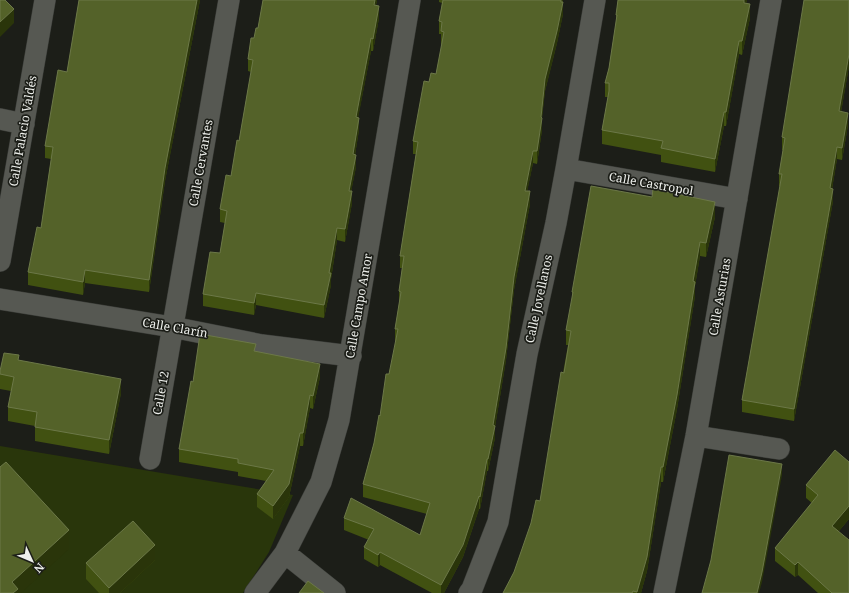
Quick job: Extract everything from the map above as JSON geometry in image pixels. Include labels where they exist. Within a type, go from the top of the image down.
[{"type":"street","name":"Calle Palacio Valdés","points":[[0,261],[45,0]]},
{"type":"street","name":"Calle Cervantes","points":[[172,326],[229,0]]},
{"type":"street","name":"Calle Campo Amor","points":[[255,593],[285,553],[321,482],[339,420],[410,0]]},
{"type":"street","name":"Calle Jovellanos","points":[[469,593],[472,589],[498,522],[527,354],[556,223],[595,0]]},
{"type":"street","name":"Calle Asturias","points":[[664,593],[696,436],[771,0]]},
{"type":"street","points":[[0,118],[24,124]]},
{"type":"street","name":"Calle Castropol","points":[[566,169],[737,199]]},
{"type":"street","name":"Calle Clarín","points":[[0,299],[172,326],[262,345],[351,356]]},
{"type":"street","name":"Calle 12","points":[[150,459],[172,326]]},
{"type":"street","points":[[696,436],[779,449]]},
{"type":"street","points":[[285,553],[335,593]]},
{"type":"green space","points":[[0,446],[293,495],[269,552],[243,593],[0,593]]},
{"type":"building","points":[[0,0],[5,0],[14,9],[0,22]]},
{"type":"building","points":[[79,0],[197,0],[165,168],[149,280],[85,270],[83,282],[28,272],[37,227],[41,228],[53,147],[45,146],[58,70],[67,72]]},
{"type":"building","points":[[263,0],[375,0],[374,5],[379,6],[373,39],[371,38],[356,117],[359,118],[353,154],[356,155],[349,191],[352,191],[345,229],[337,228],[329,273],[331,273],[324,305],[256,293],[254,303],[203,294],[210,252],[220,253],[227,211],[220,209],[226,175],[231,176],[237,140],[239,141],[253,60],[248,59],[251,38],[254,38],[256,28],[258,28]]},
{"type":"building","points":[[443,0],[561,0],[561,2],[563,2],[545,79],[542,118],[537,151],[533,151],[525,191],[530,191],[514,277],[506,348],[493,425],[495,426],[480,497],[479,496],[463,545],[441,585],[380,552],[378,555],[364,547],[374,529],[344,518],[351,498],[420,535],[430,503],[363,484],[374,443],[379,415],[380,416],[386,374],[389,374],[398,329],[395,329],[401,292],[399,291],[404,256],[400,256],[418,142],[413,141],[424,81],[429,82],[431,73],[436,74],[444,32],[441,31],[442,22],[439,21]]},
{"type":"building","points":[[618,0],[744,0],[744,3],[750,4],[742,41],[739,41],[726,112],[724,112],[715,159],[661,148],[663,141],[602,130],[609,91],[609,83],[605,83],[609,68]]},
{"type":"building","points":[[804,0],[849,0],[849,54],[839,111],[848,113],[842,148],[837,147],[830,188],[833,189],[794,409],[742,400],[782,174],[779,174],[785,138],[782,137]]},
{"type":"building","points":[[591,186],[652,197],[653,189],[715,202],[706,243],[700,242],[677,395],[663,467],[661,467],[647,557],[637,592],[503,593],[514,572],[531,523],[536,500],[540,501],[561,372],[564,373],[571,331],[566,330]]},
{"type":"building","points":[[200,334],[256,344],[254,351],[320,364],[313,396],[310,395],[303,433],[300,433],[289,484],[273,506],[257,494],[274,470],[238,463],[238,459],[179,449],[191,381],[193,382]]},
{"type":"building","points":[[4,353],[19,355],[18,360],[121,379],[109,440],[35,427],[37,412],[8,407],[14,377],[0,374]]},
{"type":"building","points":[[835,450],[849,462],[849,506],[832,526],[849,540],[849,593],[832,593],[798,562],[795,565],[775,548],[818,495],[806,485]]},
{"type":"building","points":[[729,455],[782,464],[757,593],[702,593],[711,560]]},
{"type":"building","points":[[6,462],[69,530],[12,582],[18,589],[13,593],[0,593],[0,467]]},
{"type":"building","points":[[133,521],[155,545],[109,588],[86,563]]},
{"type":"building","points":[[308,581],[324,593],[299,593]]}]
